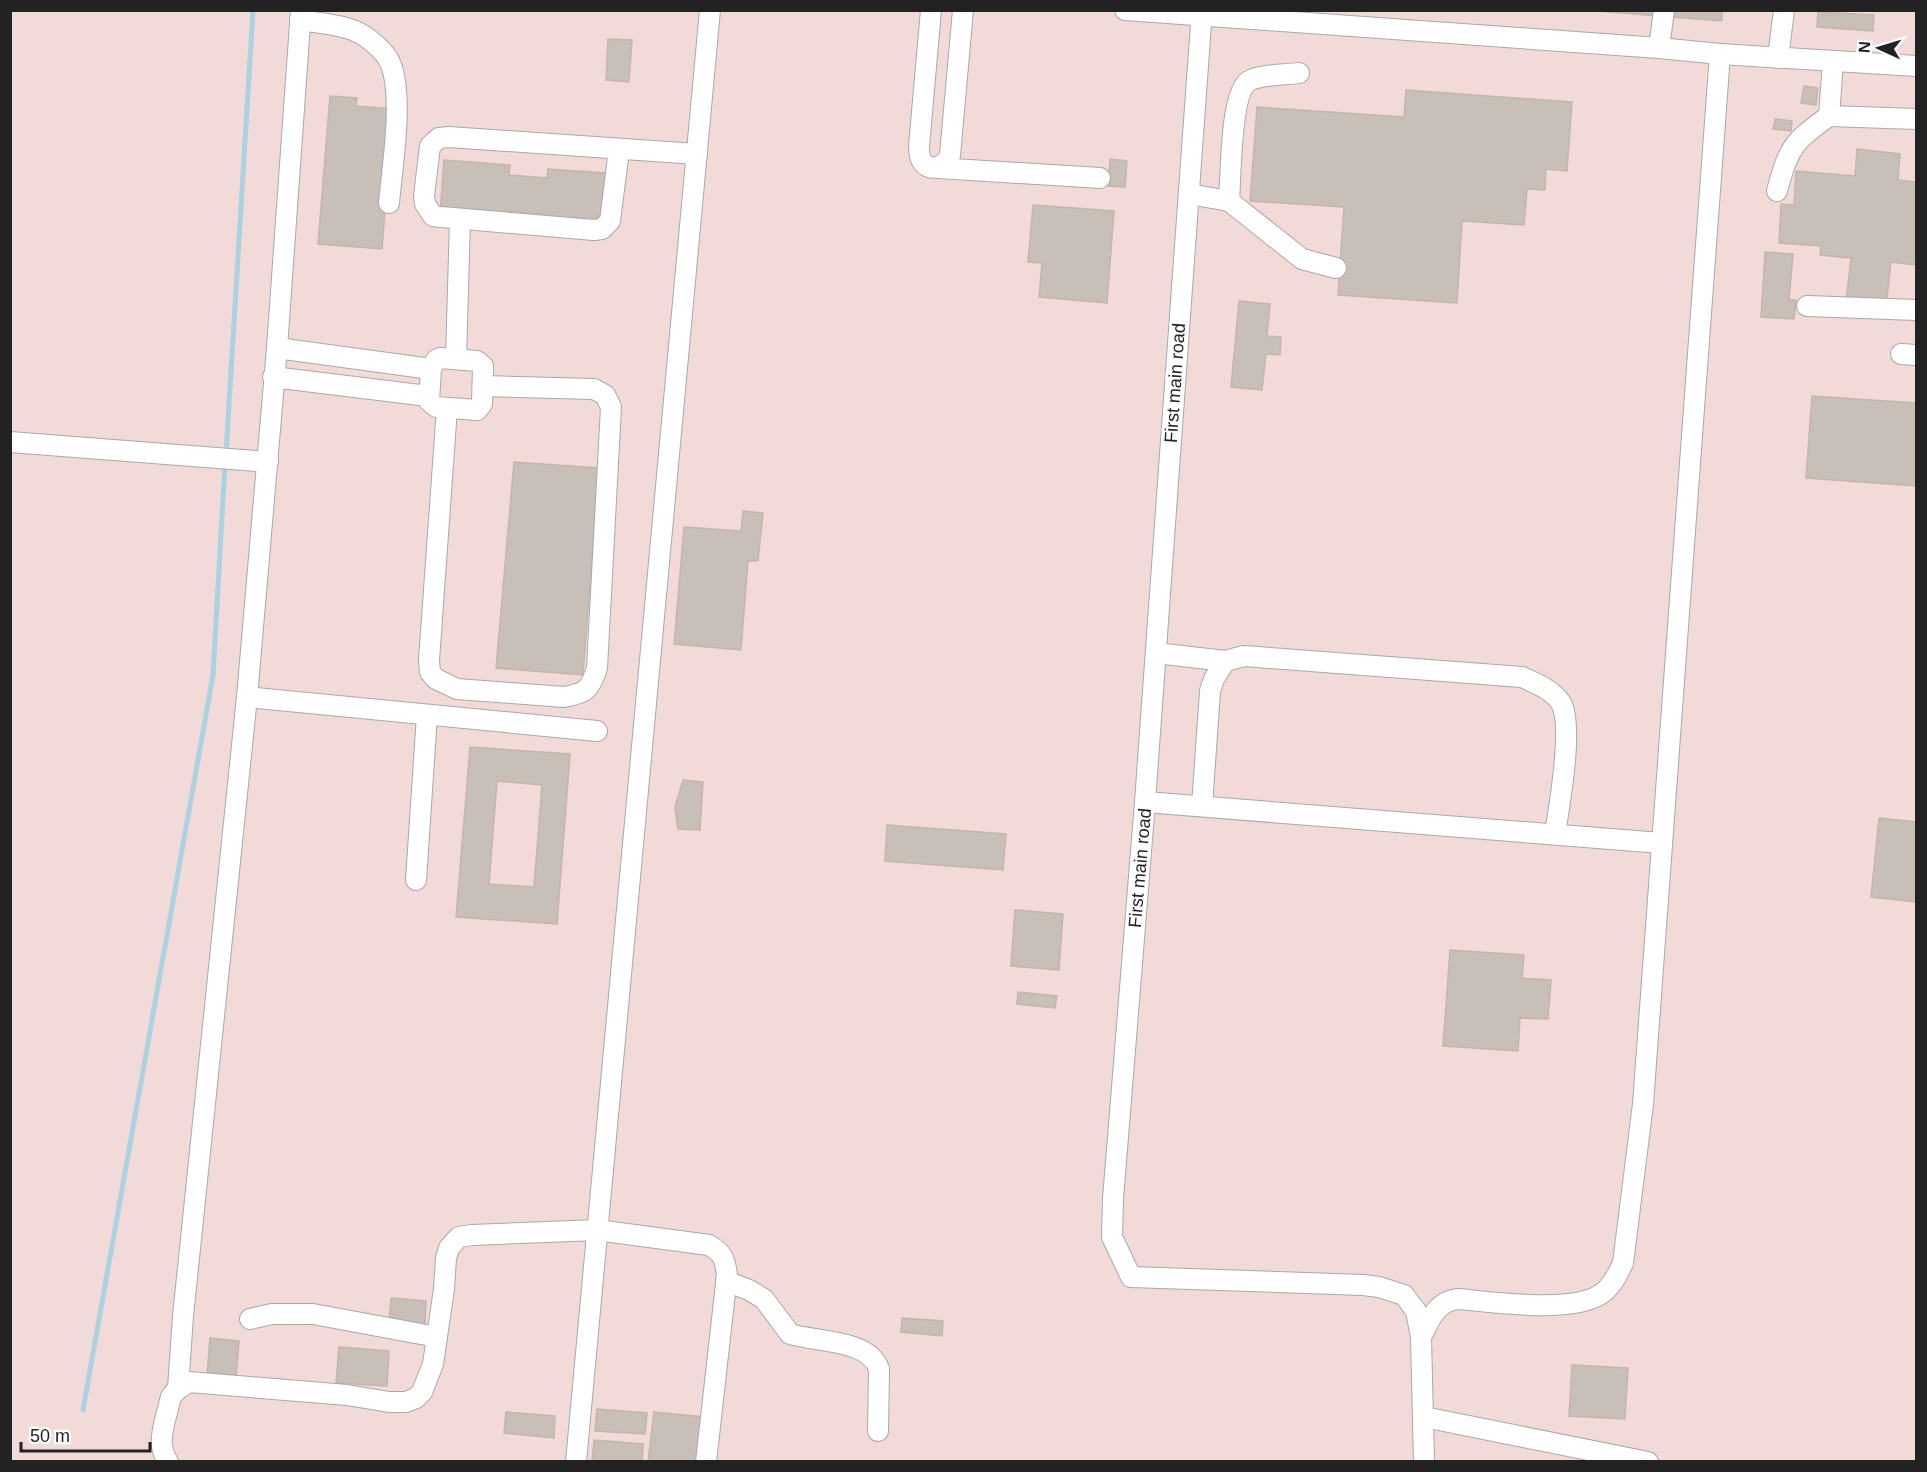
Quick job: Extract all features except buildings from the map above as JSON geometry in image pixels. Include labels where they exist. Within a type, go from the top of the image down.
[{"type":"street","points":[[576,1461],[710,10]]},
{"type":"street","points":[[931,10],[919,146],[922,162],[927,166],[937,168],[1100,178]]},
{"type":"street","points":[[937,168],[943,165],[950,155],[963,10]]},
{"type":"street","points":[[1125,10],[1833,62],[1917,66]]},
{"type":"street","points":[[1659,48],[1664,10]]},
{"type":"street","points":[[1778,58],[1784,10]]},
{"type":"street","name":"First main road","points":[[1189,13],[1188,194],[1145,802],[1113,1199],[1112,1238],[1131,1277],[1379,1287],[1404,1295],[1416,1311],[1421,1337],[1424,1461]]},
{"type":"street","points":[[178,1388],[183,1316],[247,697],[268,462],[300,15],[354,30],[373,42],[387,57],[395,77],[397,103],[389,203]]},
{"type":"street","points":[[1421,1337],[1434,1312],[1445,1302],[1458,1299],[1545,1305],[1584,1303],[1604,1292],[1614,1282],[1623,1263],[1643,1104],[1720,54]]},
{"type":"street","points":[[1829,116],[1833,62]]},
{"type":"street","points":[[1229,201],[1236,108],[1240,92],[1248,81],[1261,77],[1299,73]]},
{"type":"street","points":[[1777,191],[1787,156],[1801,137],[1829,116],[1917,119]]},
{"type":"street","points":[[619,150],[610,221],[602,229],[433,216],[425,204],[430,146],[439,138],[697,154]]},
{"type":"street","points":[[1188,194],[1229,201],[1302,259],[1336,268]]},
{"type":"street","points":[[456,359],[460,219]]},
{"type":"street","points":[[1807,306],[1917,310]]},
{"type":"street","points":[[277,348],[431,369]]},
{"type":"street","points":[[456,359],[481,363],[484,372],[484,386],[482,404],[477,410],[432,405],[428,396],[431,369],[436,360],[456,359]]},
{"type":"street","points":[[273,377],[428,396]]},
{"type":"street","points":[[447,408],[430,672],[436,679],[457,689],[564,697],[580,694],[592,684],[597,668],[611,407],[605,395],[594,389],[484,386]]},
{"type":"street","points":[[10,442],[268,462]]},
{"type":"street","points":[[1156,653],[1226,661],[1244,656],[1522,677],[1552,694],[1561,704],[1565,718],[1567,740],[1565,764],[1555,834]]},
{"type":"street","points":[[1202,806],[1210,692],[1220,667],[1226,661]]},
{"type":"street","points":[[247,697],[597,732]]},
{"type":"street","points":[[416,880],[428,715]]},
{"type":"street","points":[[1145,802],[1661,843]]},
{"type":"street","points":[[168,1461],[162,1452],[160,1443],[171,1397],[178,1388],[189,1382],[347,1395],[389,1402],[406,1402],[416,1398],[422,1392],[433,1364],[446,1258],[449,1248],[459,1238],[472,1235],[597,1230],[709,1245],[720,1251],[725,1259],[726,1281],[706,1461]]},
{"type":"street","points":[[726,1281],[764,1299],[790,1334],[860,1348],[870,1354],[879,1369],[878,1431]]},
{"type":"street","points":[[250,1319],[281,1313],[314,1314],[437,1337]]},
{"type":"street","points":[[1424,1417],[1648,1461]]},
{"type":"shaded area","points":[[11,11],[1916,11],[1916,1461],[11,1461]]},
{"type":"waterway","points":[[226,454],[253,10]]},
{"type":"waterway","points":[[83,1410],[213,675],[225,463]]}]
